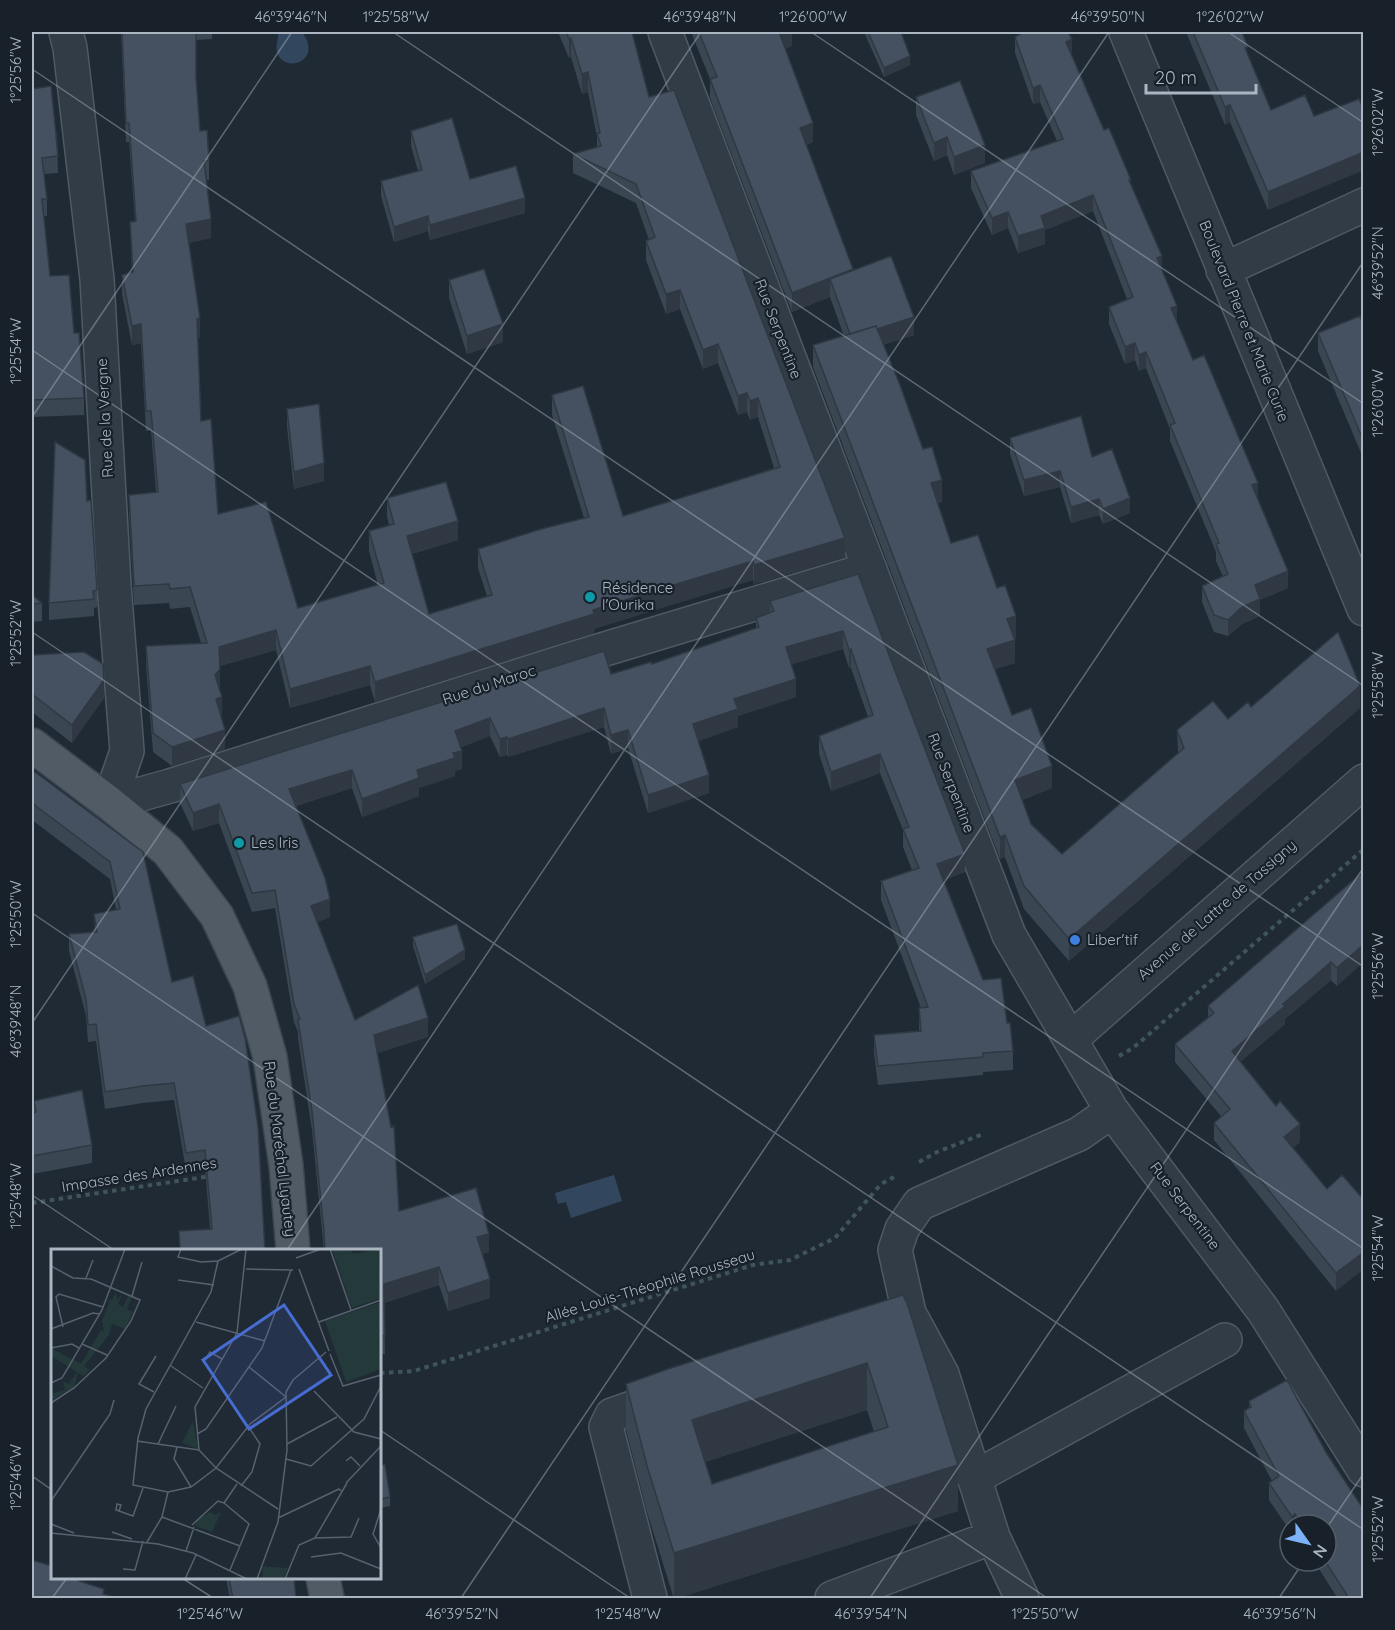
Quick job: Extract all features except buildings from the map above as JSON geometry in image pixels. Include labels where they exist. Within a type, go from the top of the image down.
[{"type":"main road","name":"Rue du Maréchal Lyautey","points":[[32,745],[168,851],[218,916],[250,986],[270,1058],[286,1165],[293,1249]]},
{"type":"main road","points":[[319,1599],[321,1579]]},
{"type":"main road","points":[[321,1579],[327,1599]]},
{"type":"street","name":"Rue de la Vergne","points":[[66,32],[70,48],[97,279],[114,585],[127,751],[109,803]]},
{"type":"street","name":"Rue Serpentine","points":[[665,32],[1009,935],[1112,1111],[1263,1310],[1364,1470]]},
{"type":"street","name":"Boulevard Pierre et Marie Curie","points":[[1126,32],[1364,609]]},
{"type":"street","points":[[1223,270],[1364,205]]},
{"type":"street","name":"Rue du Maroc","points":[[109,803],[171,786],[560,662],[870,569]]},
{"type":"street","name":"Avenue de Lattre de Tassigny","points":[[1071,1039],[1364,781]]},
{"type":"street","points":[[1022,1599],[993,1537],[942,1374],[898,1316],[895,1250],[902,1228],[919,1204],[1079,1134],[1112,1111]]},
{"type":"street","points":[[974,1478],[1225,1340]]},
{"type":"street","points":[[650,1599],[606,1426],[612,1415],[696,1385]]},
{"type":"street","points":[[832,1599],[993,1537]]},
{"type":"path","points":[[1091,1072],[1133,1048],[1364,849]]},
{"type":"path","points":[[918,1163],[937,1152],[991,1131]]},
{"type":"path","name":"Allée Louis-Théophile Rousseau","points":[[381,1373],[414,1371],[753,1265],[790,1260],[835,1238],[881,1184],[900,1173]]},
{"type":"path","name":"Impasse des Ardennes","points":[[32,1203],[216,1175]]},
{"type":"water","points":[[278,32],[302,32],[308,42],[306,57],[294,63],[287,63],[281,59],[277,52]]},
{"type":"water","points":[[614,1175],[622,1201],[571,1218],[566,1202],[558,1204],[555,1193]]},
{"type":"place","name":"Résidence l'Ourika","points":[[590,597]]},
{"type":"place","name":"Les Iris","points":[[239,843]]},
{"type":"place","name":"Liber'tif","points":[[1075,940]]}]
